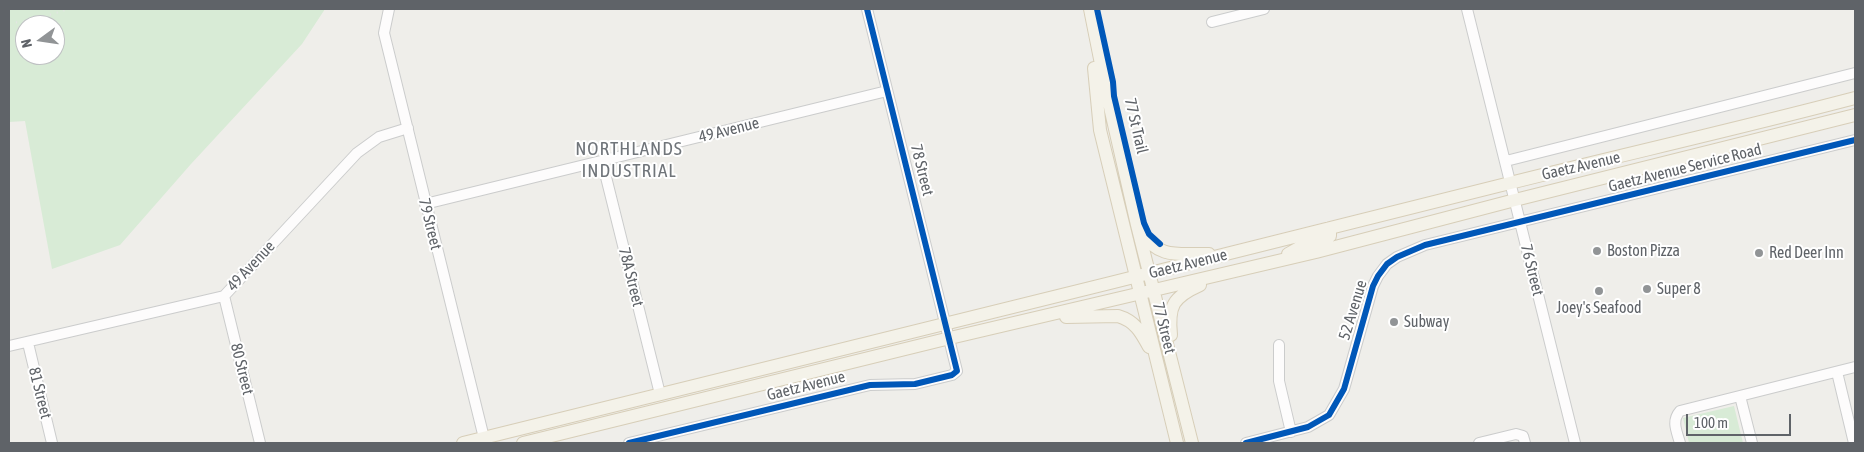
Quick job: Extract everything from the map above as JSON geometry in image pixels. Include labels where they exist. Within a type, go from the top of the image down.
[{"type":"main road","name":"77 Street","points":[[1089,9],[1137,226],[1192,443]]},
{"type":"main road","name":"77 Street","points":[[1089,9],[1100,130],[1177,443]]},
{"type":"main road","name":"Gaetz Avenue","points":[[523,443],[1040,317],[1138,284],[1149,274],[1511,182],[1855,98]]},
{"type":"main road","name":"Gaetz Avenue","points":[[463,443],[946,325],[1138,284],[1154,291],[1855,115]]},
{"type":"main road","points":[[1137,226],[1152,247],[1162,252],[1228,254]]},
{"type":"main road","points":[[1275,262],[1304,245],[1327,239],[1330,236],[1330,228]]},
{"type":"main road","points":[[1175,373],[1170,316],[1175,300],[1188,291],[1228,273]]},
{"type":"main road","points":[[1040,317],[1118,316],[1129,320],[1140,330],[1158,364]]},
{"type":"street","name":"79 Street","points":[[389,9],[384,33],[484,438]]},
{"type":"street","name":"78 Street","points":[[867,9],[950,338]]},
{"type":"street","points":[[1212,22],[1264,9]]},
{"type":"street","name":"76 Street","points":[[1467,9],[1575,443]]},
{"type":"street","points":[[1506,161],[1855,74]]},
{"type":"street","name":"49 Avenue","points":[[426,204],[887,91]]},
{"type":"street","name":"49 Avenue","points":[[9,346],[224,296],[357,153],[379,137],[408,128]]},
{"type":"street","name":"Gaetz Avenue Service Road","points":[[1521,223],[1855,140]]},
{"type":"street","name":"78A Street","points":[[602,162],[660,394]]},
{"type":"street","name":"52 Avenue","points":[[1246,443],[1308,427],[1329,414],[1340,399],[1344,389],[1373,286],[1386,264],[1414,248],[1521,223]]},
{"type":"street","name":"80 Street","points":[[224,296],[260,443]]},
{"type":"street","name":"Gaetz Avenue","points":[[629,443],[870,385],[915,384],[952,375],[957,371],[950,338]]},
{"type":"street","name":"81 Street","points":[[28,343],[52,443]]},
{"type":"street","points":[[1278,345],[1279,381],[1291,432]]},
{"type":"street","points":[[1680,443],[1675,422],[1676,416],[1680,411],[1855,368]]},
{"type":"street","points":[[1837,372],[1854,443]]},
{"type":"street","points":[[1740,396],[1752,443]]},
{"type":"street","points":[[1480,443],[1516,434],[1523,436],[1525,443]]},
{"type":"green space","points":[[9,9],[325,9],[302,44],[191,164],[120,245],[52,269],[25,121],[9,122]]},
{"type":"green space","points":[[1734,406],[1743,443],[1689,443],[1683,418]]},
{"type":"railway","points":[[9,23],[29,21],[69,9]]},
{"type":"cycle path","points":[[629,443],[870,385],[915,384],[952,375],[957,371],[867,9]]},
{"type":"cycle path","name":"77 St Trail","points":[[1097,9],[1113,82],[1114,96],[1144,223],[1149,234],[1160,244]]},
{"type":"cycle path","points":[[1246,443],[1308,427],[1329,415],[1344,389],[1373,286],[1387,264],[1397,257],[1425,245],[1855,140]]},
{"type":"place","name":"Boston Pizza","points":[[1597,251]]},
{"type":"place","name":"Red Deer Inn","points":[[1759,253]]},
{"type":"place","name":"Super 8","points":[[1647,289]]},
{"type":"place","name":"Joey's Seafood","points":[[1599,291]]},
{"type":"place","name":"Subway","points":[[1394,322]]},
{"type":"district","name":"NORTHLANDS INDUSTRIAL","points":[[629,160]]}]
